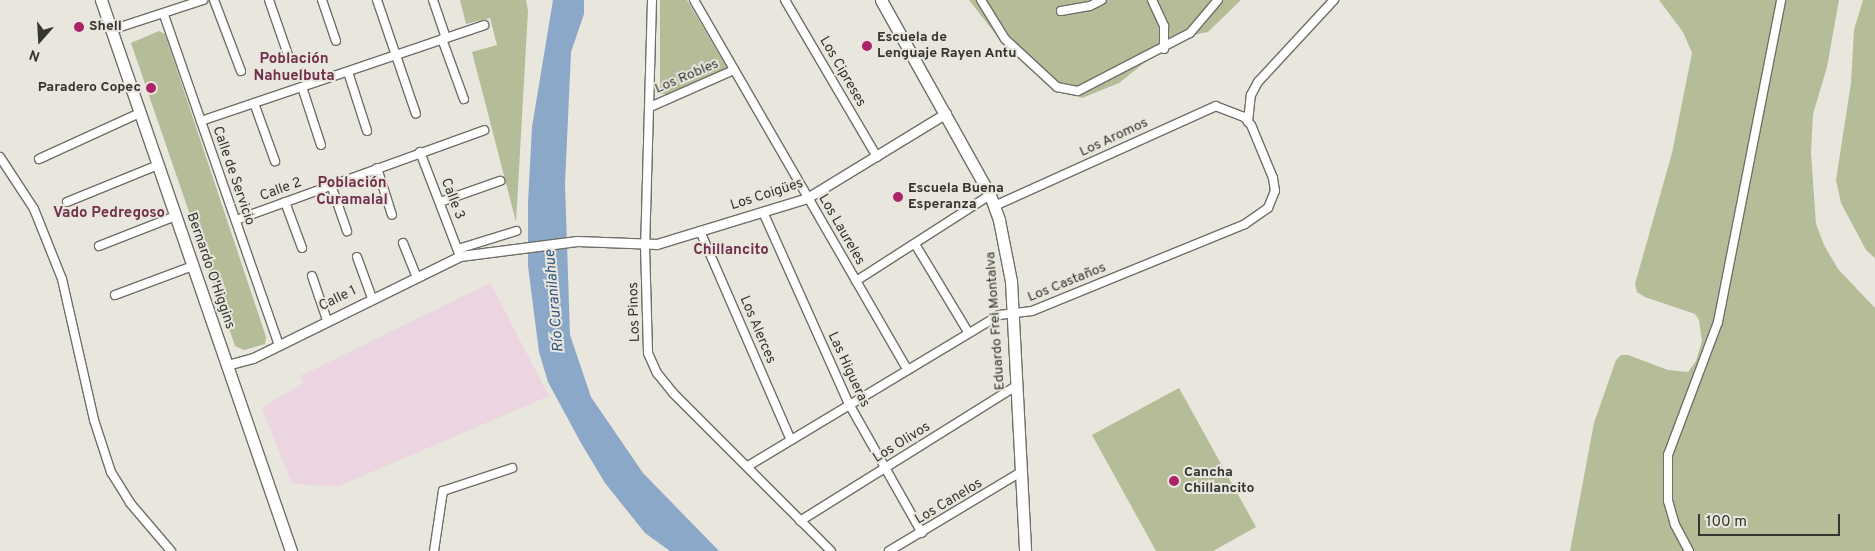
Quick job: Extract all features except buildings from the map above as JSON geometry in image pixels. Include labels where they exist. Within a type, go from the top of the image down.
[{"type":"main road","name":"Bernardo O'Higgins","points":[[101,0],[291,551]]},
{"type":"main road","name":"Eduardo Frei Montalva","points":[[881,0],[946,113],[995,206],[1008,262],[1013,314],[1025,551]]},
{"type":"street","points":[[111,30],[164,15],[203,0]]},
{"type":"street","points":[[214,0],[241,71]]},
{"type":"street","points":[[269,0],[288,55]]},
{"type":"street","points":[[322,0],[336,41]]},
{"type":"street","points":[[376,0],[397,55],[416,114]]},
{"type":"street","points":[[433,0],[464,99]]},
{"type":"street","name":"Los Pinos","points":[[652,0],[645,245],[648,352],[657,373],[830,551]]},
{"type":"street","name":"Los Laureles","points":[[694,0],[907,369]]},
{"type":"street","name":"Los Cipreses","points":[[785,0],[877,157]]},
{"type":"street","points":[[981,0],[1005,38],[1057,87],[1078,91],[1164,49],[1190,33],[1218,0]]},
{"type":"street","points":[[1061,11],[1090,6],[1102,0]]},
{"type":"street","points":[[1152,0],[1164,26],[1164,49]]},
{"type":"street","points":[[1246,119],[1251,95],[1258,82],[1334,0]]},
{"type":"street","points":[[1689,551],[1675,525],[1668,501],[1668,455],[1718,322],[1781,0]]},
{"type":"street","name":"Calle de Servicio","points":[[164,15],[279,345]]},
{"type":"street","points":[[201,122],[484,25]]},
{"type":"street","name":"Los Robles","points":[[650,107],[734,70]]},
{"type":"street","points":[[348,72],[367,131]]},
{"type":"street","points":[[302,87],[321,145]]},
{"type":"street","points":[[254,104],[275,160]]},
{"type":"street","name":"Los Aromos","points":[[995,206],[1203,110],[1216,106],[1246,119]]},
{"type":"street","points":[[39,159],[140,113]]},
{"type":"street","name":"Los Coigües","points":[[512,248],[577,241],[645,245],[763,212],[807,198],[877,157],[946,113]]},
{"type":"street","name":"Los Castaños","points":[[748,466],[998,315],[1032,311],[1259,216],[1268,208],[1275,191],[1273,178],[1246,119]]},
{"type":"street","name":"Calle 2","points":[[236,220],[484,130]]},
{"type":"street","name":"Calle 3","points":[[420,152],[459,252]]},
{"type":"street","points":[[0,157],[31,203],[62,279],[102,453],[130,503],[171,551]]},
{"type":"street","points":[[67,202],[158,165]]},
{"type":"street","points":[[377,168],[392,215]]},
{"type":"street","points":[[440,202],[500,181]]},
{"type":"street","points":[[331,185],[347,231]]},
{"type":"street","points":[[856,282],[990,195]]},
{"type":"street","points":[[284,202],[302,248]]},
{"type":"street","name":"Las Higueras","points":[[763,212],[849,404],[922,533]]},
{"type":"street","points":[[99,246],[176,216]]},
{"type":"street","points":[[459,252],[516,231]]},
{"type":"street","name":"Los Alerces","points":[[700,231],[791,440]]},
{"type":"street","points":[[402,243],[416,275]]},
{"type":"street","points":[[915,244],[968,332]]},
{"type":"street","name":"Calle 1","points":[[227,365],[279,345],[459,252],[512,248]]},
{"type":"street","points":[[357,257],[372,298]]},
{"type":"street","points":[[115,295],[193,266]]},
{"type":"street","points":[[312,276],[327,320]]},
{"type":"street","name":"Los Olivos","points":[[800,521],[1016,386]]},
{"type":"street","points":[[434,551],[443,491],[512,468]]},
{"type":"street","name":"Los Canelos","points":[[890,551],[1021,472]]},
{"type":"shaded area","points":[[490,283],[549,396],[339,486],[292,484],[262,408],[304,382],[300,376]]},
{"type":"green space","points":[[460,0],[526,0],[528,11],[516,222],[472,52],[497,45],[490,18],[466,24]]},
{"type":"green space","points":[[660,0],[687,0],[727,68],[670,94],[660,94]]},
{"type":"green space","points":[[969,0],[1241,0],[1208,32],[1174,39],[1119,83],[1082,98],[1055,89],[997,36]]},
{"type":"green space","points":[[1659,0],[1839,0],[1827,67],[1813,114],[1811,153],[1816,224],[1824,245],[1838,269],[1875,308],[1875,551],[1570,551],[1594,423],[1616,360],[1621,355],[1628,355],[1668,370],[1688,372],[1696,361],[1702,341],[1699,320],[1695,314],[1645,297],[1637,292],[1635,284],[1672,153],[1692,53],[1683,32]]},
{"type":"green space","points":[[1863,0],[1875,0],[1875,258],[1866,250],[1841,203],[1836,180],[1851,83],[1854,30]]},
{"type":"green space","points":[[159,31],[165,34],[266,337],[265,344],[244,350],[235,346],[131,43]]},
{"type":"green space","name":"Cancha Chillancito","points":[[1179,388],[1256,527],[1213,551],[1156,551],[1092,435]]},
{"type":"water","name":"Río Curanilahue","points":[[553,0],[584,0],[584,14],[571,52],[565,184],[570,335],[591,397],[643,473],[719,551],[670,551],[645,533],[605,483],[548,382],[539,352],[528,266],[528,202],[532,127]]},
{"type":"place","name":"Shell","points":[[79,27]]},
{"type":"place","name":"Escuela de Lenguaje Rayen Antu","points":[[867,46]]},
{"type":"place","name":"Paradero Copec","points":[[151,88]]},
{"type":"place","name":"Escuela Buena Esperanza","points":[[898,197]]},
{"type":"place","name":"Cancha Chillancito","points":[[1174,481]]},
{"type":"district","name":"Población Nahuelbuta","points":[[294,68]]},
{"type":"district","name":"Población Curamalal","points":[[352,192]]},
{"type":"district","name":"Vado Pedregoso","points":[[109,214]]},
{"type":"district","name":"Chillancito","points":[[731,251]]}]
